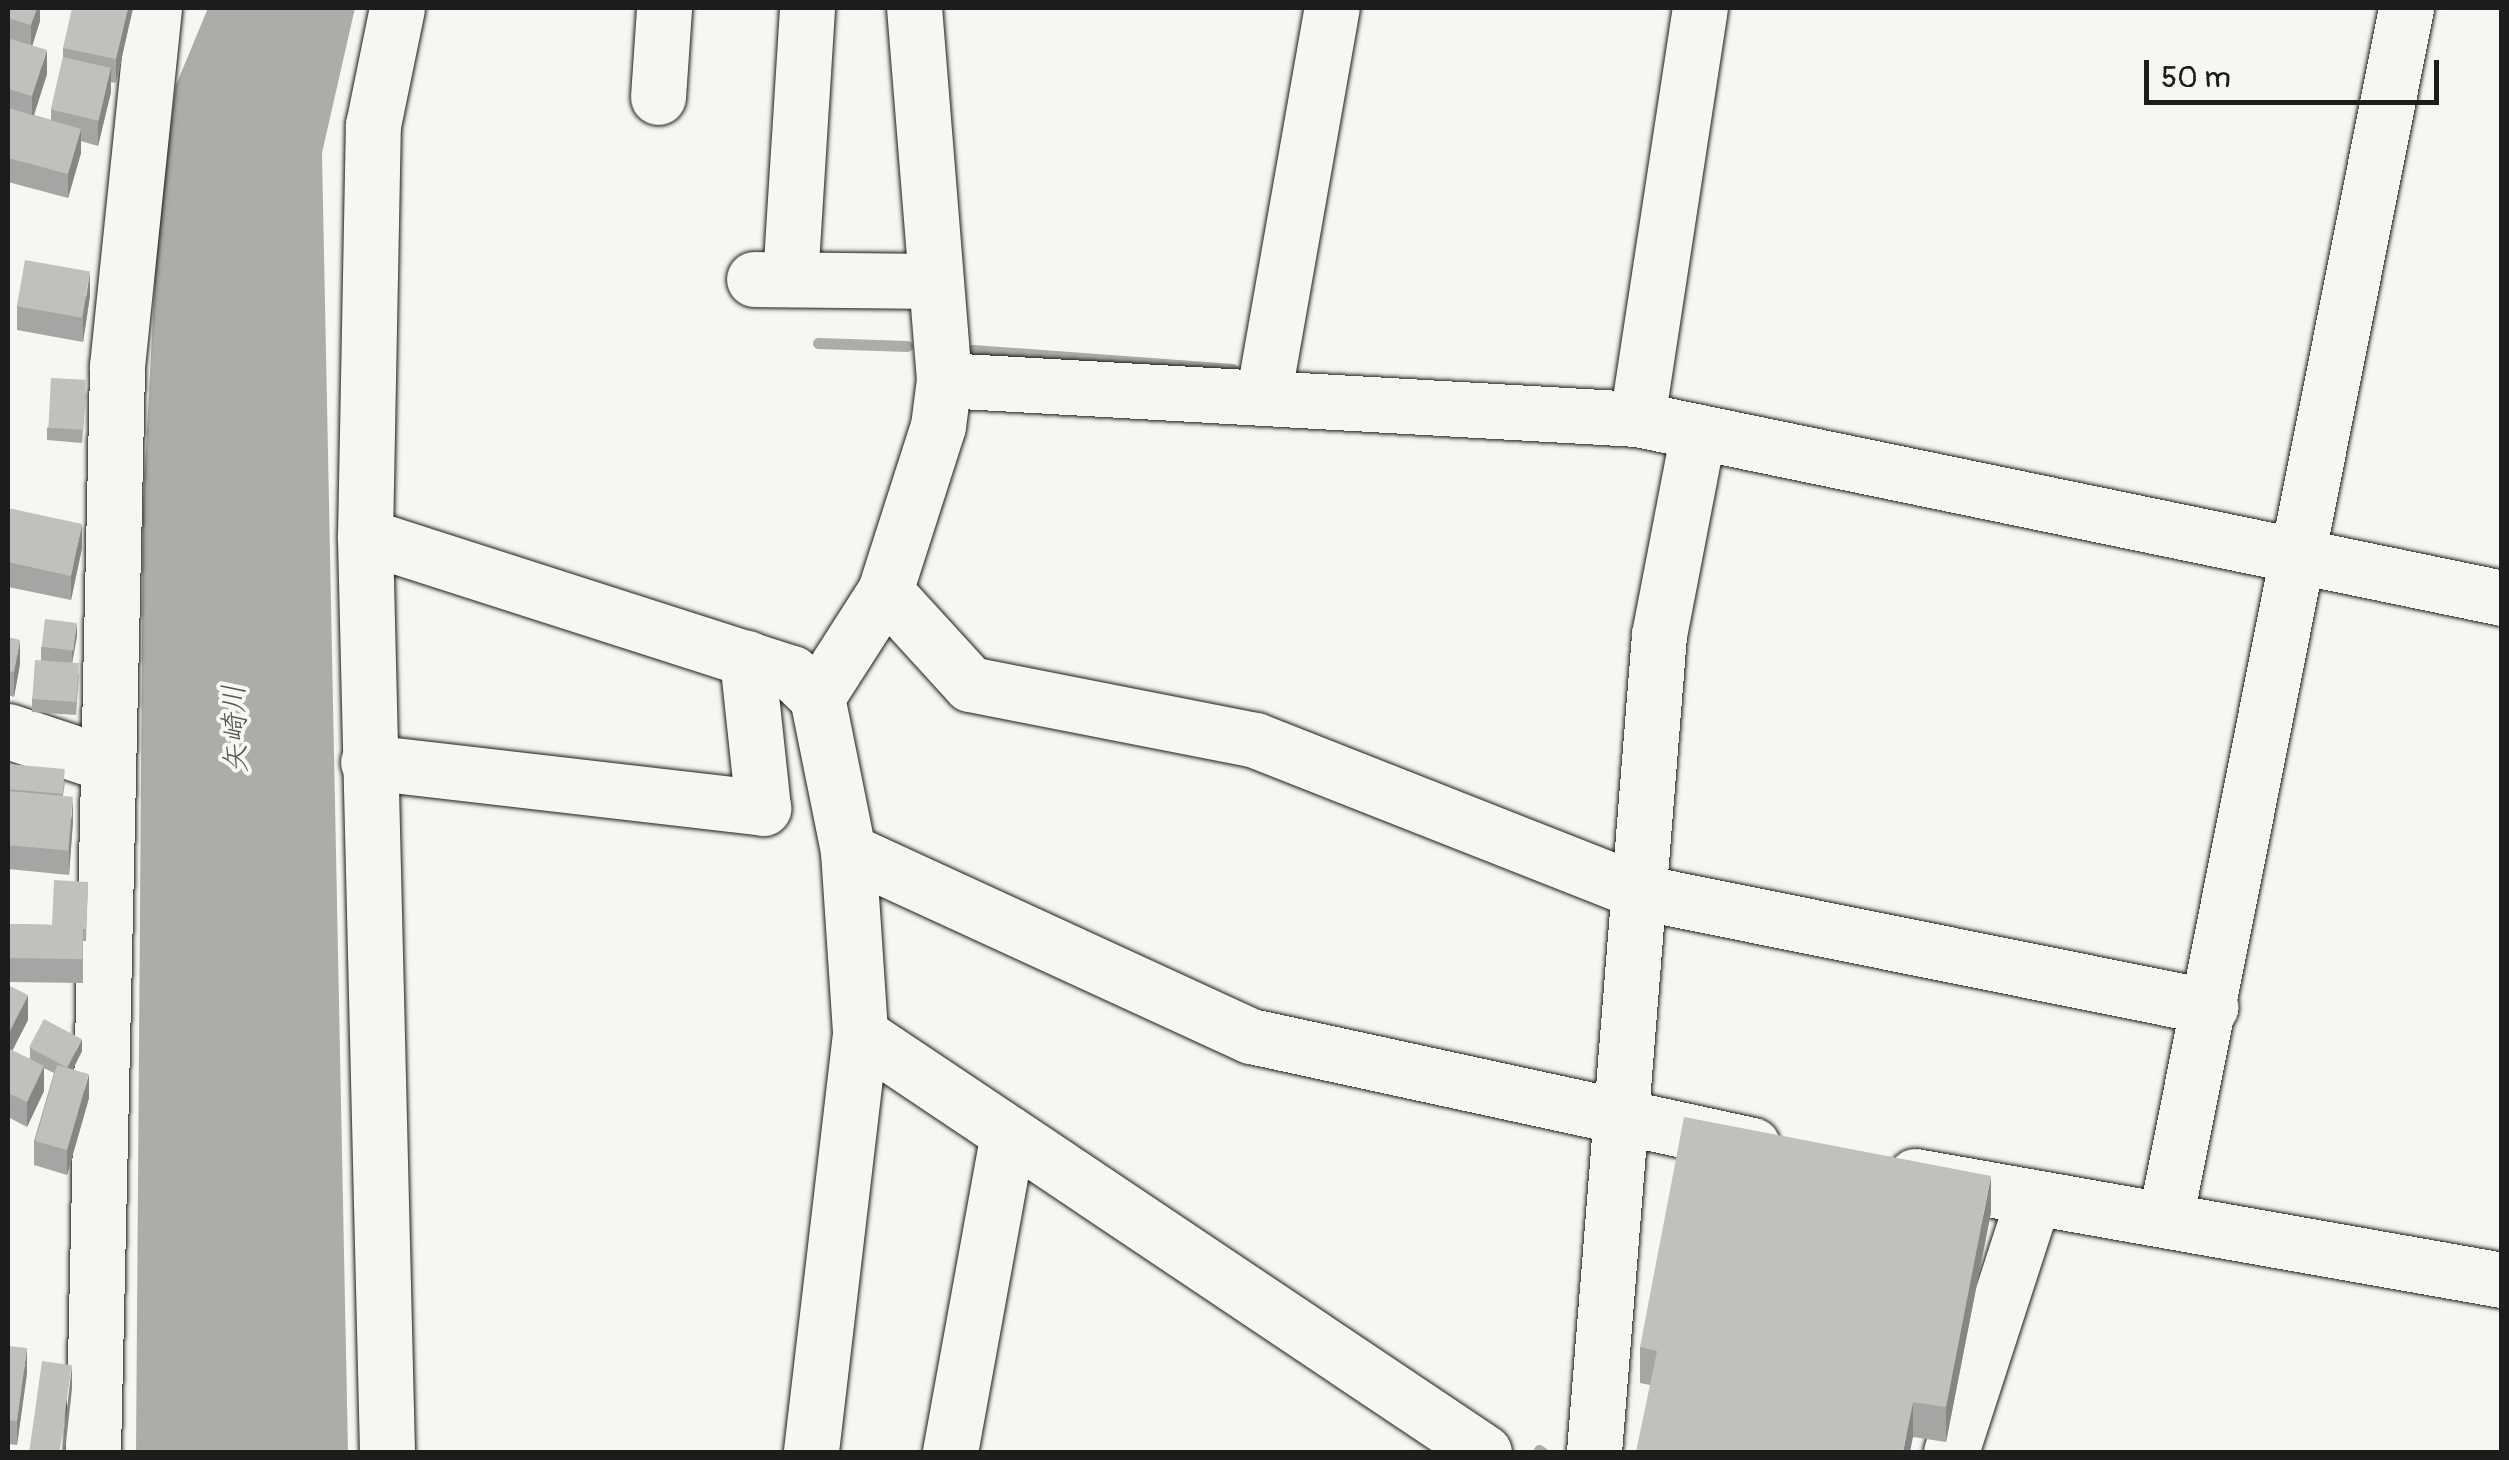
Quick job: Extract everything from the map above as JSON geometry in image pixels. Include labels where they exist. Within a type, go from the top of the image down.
[{"type":"street","points":[[93,1452],[102,762],[117,366],[154,8]]},
{"type":"street","points":[[387,1452],[365,536],[373,124],[397,8]]},
{"type":"street","points":[[658,97],[664,8]]},
{"type":"street","points":[[807,8],[772,279],[932,281]]},
{"type":"street","points":[[818,697],[885,592],[944,380],[932,281],[914,8]]},
{"type":"street","points":[[1264,392],[1332,8]]},
{"type":"street","points":[[1637,419],[1700,8]]},
{"type":"street","points":[[2166,1215],[2303,561],[2406,8]]},
{"type":"street","points":[[944,380],[1264,392],[1637,419],[2303,561],[2502,598]]},
{"type":"street","points":[[1594,1452],[1626,1120],[1659,635],[1698,432]]},
{"type":"street","points":[[365,536],[792,673],[818,697],[848,851],[860,1034],[811,1452]]},
{"type":"street","points":[[885,592],[970,684],[1255,740],[1640,892],[2211,1007]]},
{"type":"street","points":[[368,762],[764,808],[748,658]]},
{"type":"street","points":[[8,731],[102,762]]},
{"type":"street","points":[[848,851],[1250,1036],[1797,1154]]},
{"type":"street","points":[[860,1034],[1484,1452]]},
{"type":"street","points":[[950,1452],[1008,1132]]},
{"type":"street","points":[[1854,1165],[2033,1198],[2166,1215],[2502,1280]]},
{"type":"street","points":[[1951,1452],[2033,1198]]},
{"type":"water","name":"矢崎川","points":[[208,8],[355,8],[322,153],[348,1452],[136,1452],[143,506],[158,221],[176,85]]},
{"type":"building","points":[[8,8],[37,8],[31,25],[8,18]]},
{"type":"building","points":[[72,8],[128,8],[116,59],[63,48]]},
{"type":"building","points":[[8,38],[47,50],[32,96],[8,89]]},
{"type":"building","points":[[63,57],[111,68],[99,121],[51,110]]},
{"type":"building","points":[[8,108],[81,129],[68,174],[8,158]]},
{"type":"building","points":[[25,260],[90,271],[82,318],[17,306]]},
{"type":"building","points":[[51,378],[86,380],[83,430],[48,428]]},
{"type":"building","points":[[8,508],[82,524],[71,576],[8,562]]},
{"type":"building","points":[[45,619],[77,623],[73,651],[42,647]]},
{"type":"building","points":[[8,637],[20,640],[14,672],[8,671]]},
{"type":"building","points":[[35,660],[79,663],[76,702],[32,699]]},
{"type":"building","points":[[8,764],[65,769],[63,794],[8,789]]},
{"type":"building","points":[[8,791],[73,797],[68,850],[8,845]]},
{"type":"building","points":[[54,880],[88,882],[86,929],[83,925],[52,925]]},
{"type":"building","points":[[10,924],[83,925],[82,959],[9,958]]},
{"type":"building","points":[[8,985],[28,995],[8,1035]]},
{"type":"building","points":[[44,1019],[82,1039],[67,1067],[29,1047]]},
{"type":"building","points":[[8,1048],[44,1066],[27,1102],[8,1093]]},
{"type":"building","points":[[57,1065],[89,1074],[67,1150],[35,1141]]},
{"type":"building","points":[[1684,1117],[1991,1176],[1946,1407],[1913,1402],[1903,1452],[1636,1452],[1657,1351],[1640,1347]]},
{"type":"building","points":[[8,1346],[27,1348],[17,1421],[8,1420]]},
{"type":"building","points":[[42,1361],[72,1365],[60,1452],[29,1451]]},
{"type":"waterway","points":[[818,343],[907,346]]},
{"type":"waterway","points":[[973,350],[1232,369]]}]
